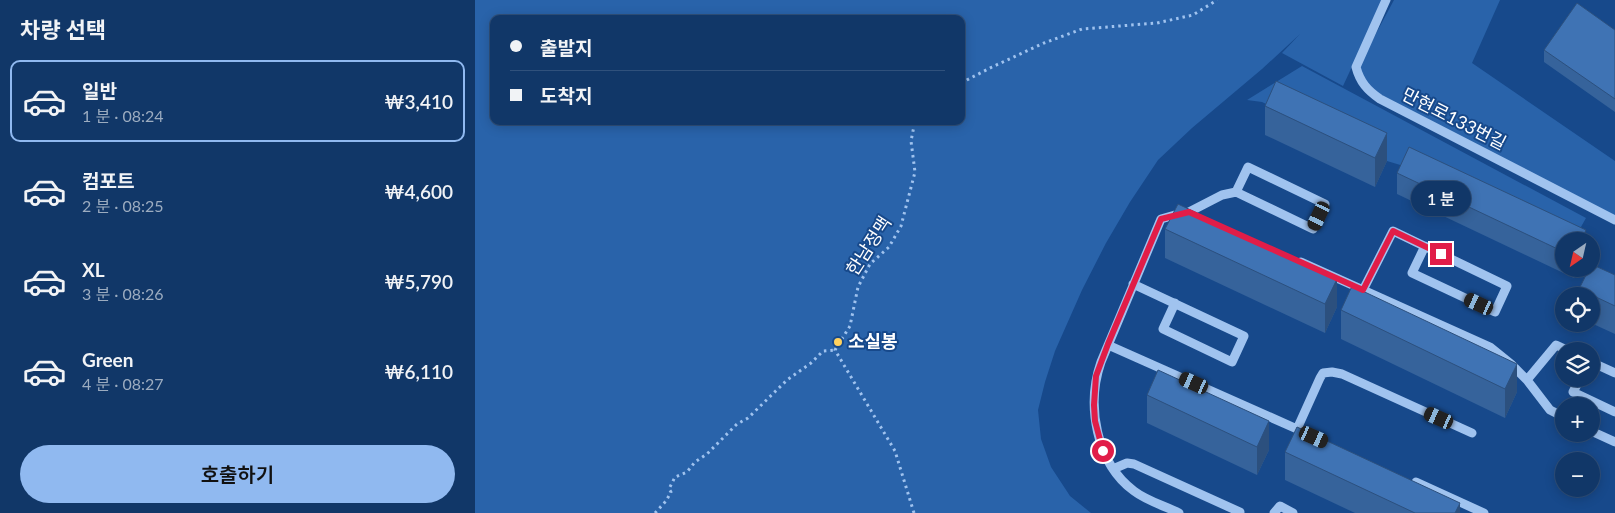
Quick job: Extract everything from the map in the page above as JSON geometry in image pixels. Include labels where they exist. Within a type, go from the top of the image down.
[{"type":"lane","name":"만현로133번길","points":[[1386,0],[1356,67],[1359,77],[1367,90],[1615,220]]},
{"type":"lane","points":[[1179,513],[1141,496],[1113,469],[1103,451],[1099,436],[1094,405],[1096,376],[1161,219],[1194,214],[1222,195],[1236,192],[1313,229],[1325,204],[1248,167],[1236,192]]},
{"type":"lane","points":[[1363,290],[1393,231],[1425,246],[1507,286],[1495,312],[1412,273],[1425,246]]},
{"type":"lane","points":[[1294,259],[1489,347],[1511,364],[1527,380],[1550,410],[1555,412]]},
{"type":"lane","points":[[1133,284],[1244,336],[1231,362],[1163,328],[1175,304]]},
{"type":"lane","points":[[1108,344],[1314,437]]},
{"type":"lane","points":[[1527,380],[1555,346]]},
{"type":"lane","points":[[1600,366],[1615,373]]},
{"type":"lane","points":[[1297,429],[1323,373],[1332,372],[1342,374],[1472,433]]},
{"type":"lane","points":[[1576,387],[1573,392],[1615,412]]},
{"type":"lane","points":[[1600,435],[1615,442]]},
{"type":"lane","points":[[1113,469],[1127,463],[1134,464],[1240,512]]},
{"type":"lane","points":[[1404,477],[1484,513]]},
{"type":"lane","points":[[1275,513],[1280,506],[1293,513]]},
{"type":"path","points":[[965,81],[1044,43],[1083,29],[1157,23],[1193,15],[1217,0]]},
{"type":"path","name":"한남정맥","points":[[835,350],[850,326],[858,287],[870,264],[889,247],[901,226],[915,172],[911,142],[914,125]]},
{"type":"path","points":[[655,513],[666,501],[671,492],[669,489],[675,477],[687,472],[737,424],[749,418],[787,380],[811,363],[823,351],[835,350],[895,451],[914,513]]},
{"type":"shaded area","points":[[475,0],[1383,0],[1343,86],[1282,53],[1300,34],[1158,160],[1106,243],[1082,290],[1055,351],[1038,410],[1041,439],[1051,467],[1070,496],[1091,513],[475,513]]},
{"type":"shaded area","points":[[1394,0],[1500,0],[1472,63],[1615,161],[1615,217],[1369,87],[1358,67]]},
{"type":"shaded area","points":[[1302,66],[1586,218],[1578,232],[1555,233],[1407,167],[1387,161],[1262,102],[1247,100]]},
{"type":"building","points":[[1577,3],[1615,30],[1615,99],[1544,50]]},
{"type":"building","points":[[1276,81],[1387,133],[1375,158],[1265,106]]},
{"type":"building","points":[[1409,147],[1586,230],[1585,232],[1555,232],[1555,248],[1397,173]]},
{"type":"building","points":[[1178,204],[1337,279],[1325,304],[1165,229]]},
{"type":"building","points":[[1600,268],[1615,275],[1615,306],[1600,299],[1600,287],[1580,287],[1584,278],[1600,278]]},
{"type":"building","points":[[1352,286],[1517,364],[1505,389],[1341,310]]},
{"type":"building","points":[[1158,370],[1269,421],[1257,447],[1147,395]]},
{"type":"building","points":[[1297,427],[1460,503],[1455,513],[1415,513],[1285,452]]},
{"type":"place","name":"소실봉","points":[[838,342]]},
{"type":"route","points":[[1103,451],[1095,421],[1096,376],[1161,219],[1189,212],[1363,290],[1393,231],[1441,254]]}]
